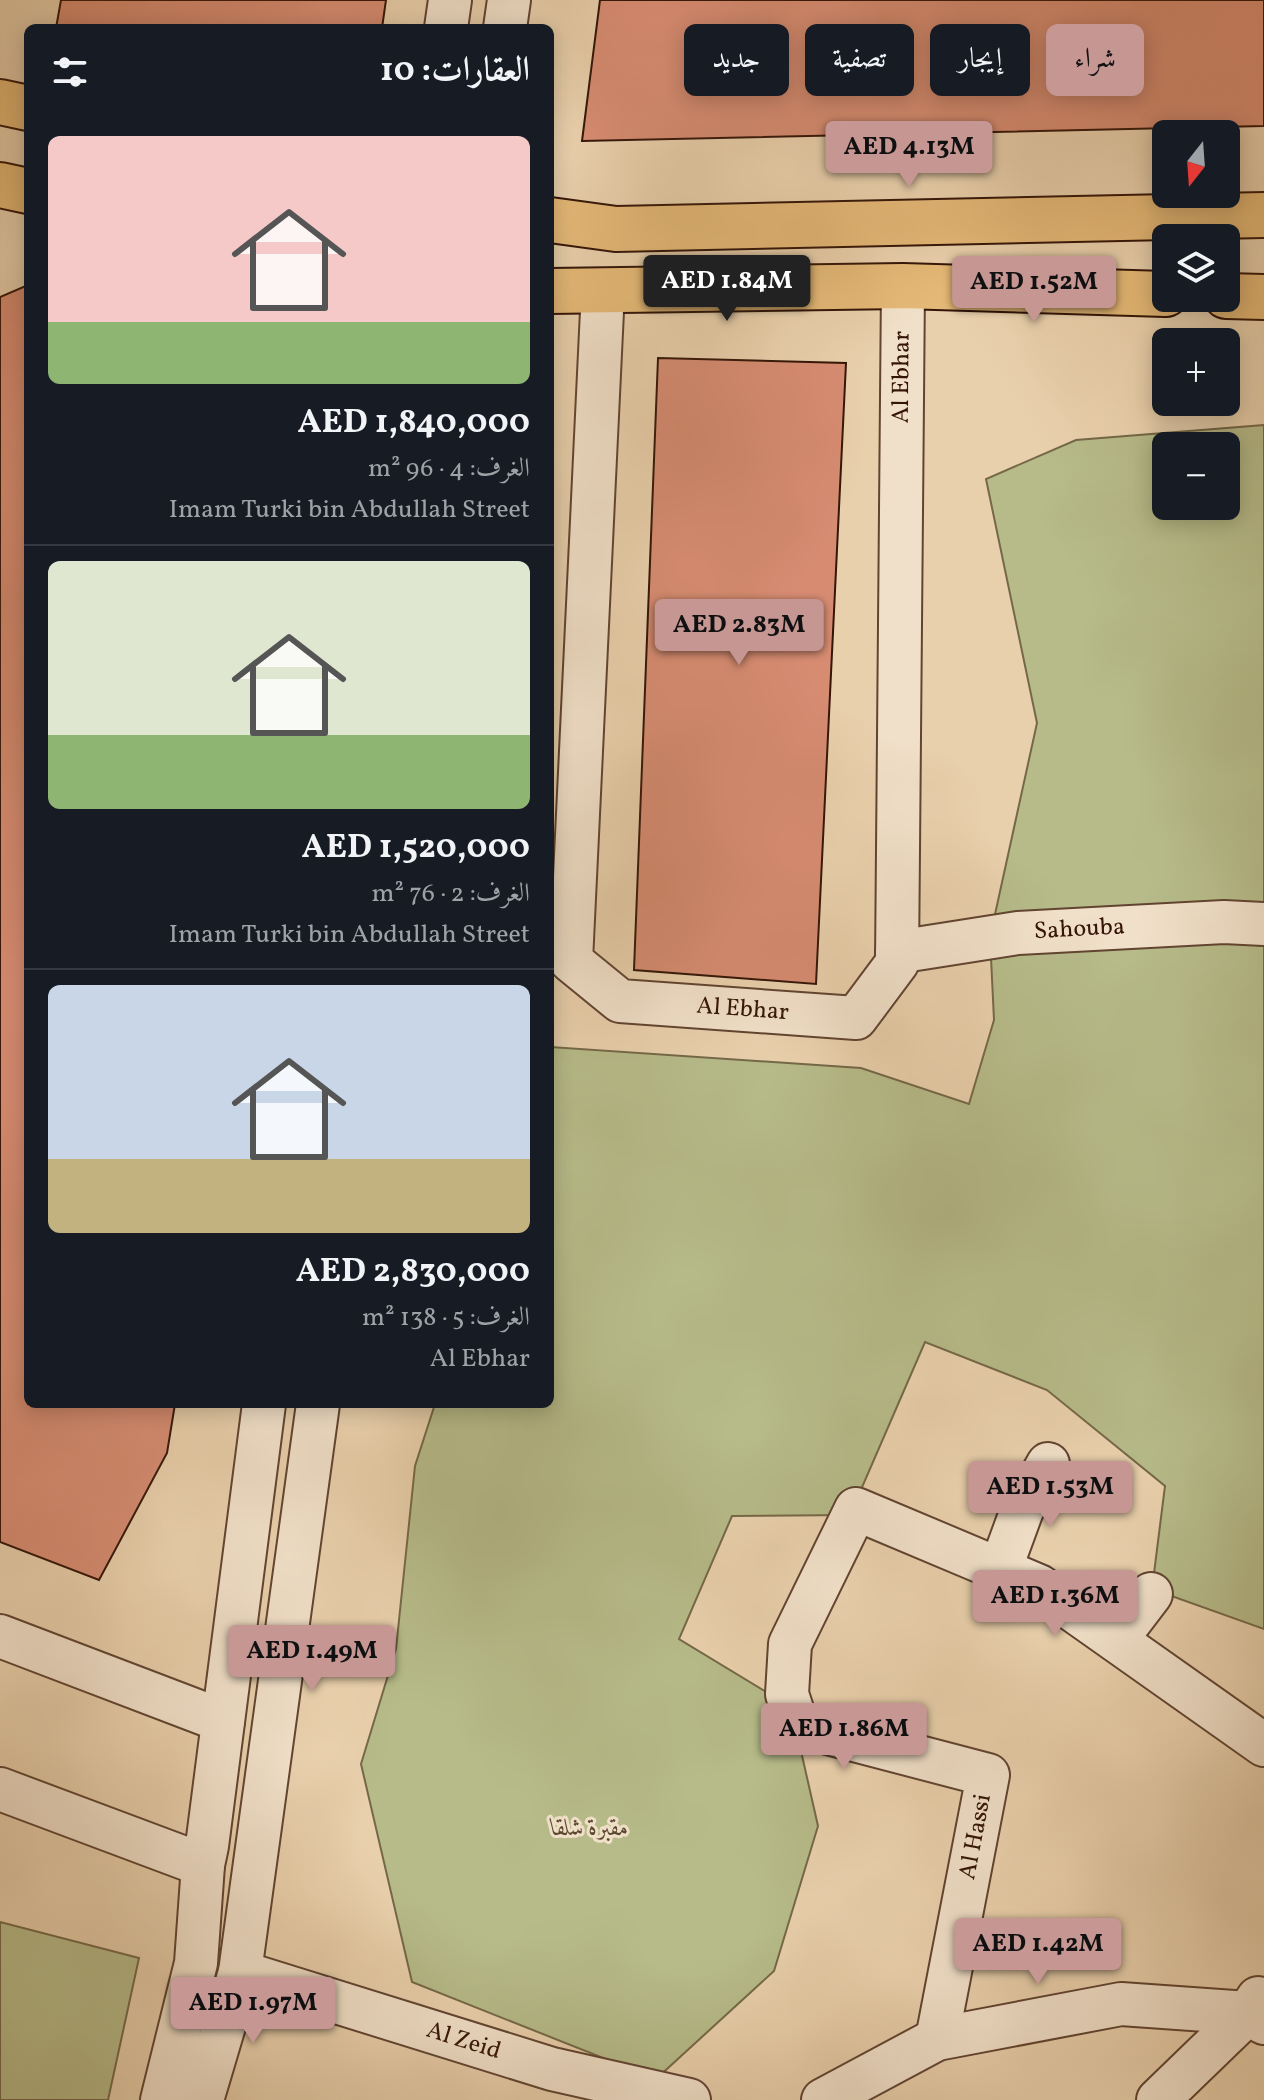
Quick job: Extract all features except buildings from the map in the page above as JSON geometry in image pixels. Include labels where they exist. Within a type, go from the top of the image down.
[{"type":"main road","points":[[0,102],[24,107]]},
{"type":"main road","points":[[0,185],[24,190]]},
{"type":"main road","points":[[554,221],[616,229],[1264,215]]},
{"type":"main road","points":[[554,291],[903,286],[1152,294]]},
{"type":"main road","points":[[1240,296],[1264,297]]},
{"type":"street","points":[[447,24],[450,0]]},
{"type":"street","points":[[506,24],[509,0]]},
{"type":"street","name":"Al Ebhar","points":[[603,290],[571,961],[620,1001],[856,1018],[897,963],[903,286]]},
{"type":"street","name":"Sahouba","points":[[897,952],[1018,933],[1224,922],[1264,924]]},
{"type":"street","points":[[162,2100],[196,1963],[203,1865],[263,1408]]},
{"type":"street","points":[[202,2100],[240,1972],[317,1408]]},
{"type":"street","points":[[1048,1464],[1022,1510],[1000,1570],[1039,1586],[1264,1745]]},
{"type":"street","name":"Al Hassi","points":[[937,2039],[988,1775],[797,1725],[787,1694],[790,1644],[856,1509],[1000,1570]]},
{"type":"street","points":[[1116,1640],[1151,1594]]},
{"type":"street","points":[[0,1636],[223,1721]]},
{"type":"street","points":[[0,1789],[203,1865]]},
{"type":"street","name":"Al Zeid","points":[[240,1972],[552,2069],[689,2100]]},
{"type":"street","points":[[823,2100],[937,2039],[1121,2004],[1259,2008]]},
{"type":"street","points":[[1158,2100],[1198,2081],[1259,2008]]},
{"type":"green space","name":"مقبرة شلقا","points":[[1264,425],[1264,1629],[1152,1589],[1165,1486],[1047,1390],[925,1342],[850,1515],[732,1516],[679,1639],[791,1707],[818,1826],[774,1971],[656,2079],[412,1982],[361,1764],[396,1649],[415,1466],[434,1408],[554,1408],[554,1047],[861,1068],[969,1104],[994,1020],[990,937],[1037,723],[986,479],[1076,440],[1152,434],[1152,520],[1240,520],[1240,432],[1176,432]]},
{"type":"green space","points":[[0,1922],[139,1958],[108,2100],[0,2100]]}]
